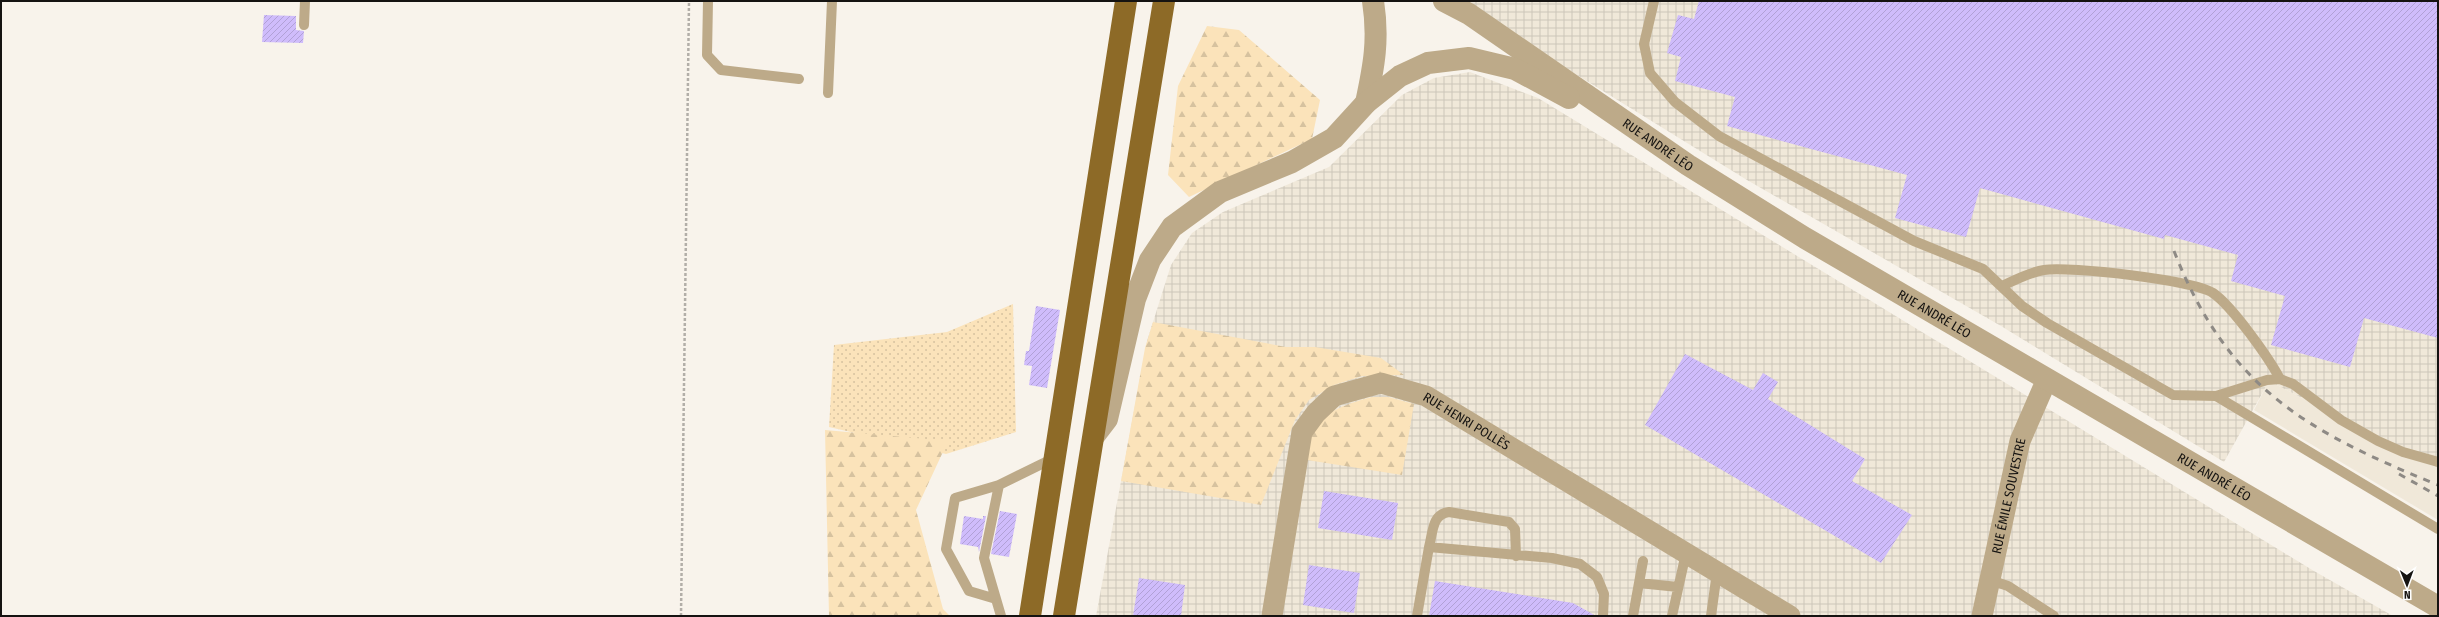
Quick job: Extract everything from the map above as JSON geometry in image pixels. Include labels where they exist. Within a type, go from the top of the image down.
[{"type":"main road","points":[[1030,616],[1126,1]]},
{"type":"main road","points":[[1064,616],[1164,1]]},
{"type":"street","points":[[1366,103],[1375,62],[1377,27],[1373,1]]},
{"type":"street","name":"RUE ANDRÉ LÉO","points":[[1444,1],[1469,14],[1688,165],[1805,238],[2438,607]]},
{"type":"street","points":[[1092,438],[1106,419],[1135,299],[1150,260],[1172,227],[1220,192],[1292,162],[1334,138],[1366,103],[1400,76],[1428,63],[1469,58],[1514,69],[1568,98],[1606,109]]},
{"type":"street","name":"RUE ÉMILE SOUVESTRE","points":[[1982,616],[2020,441],[2047,379]]},
{"type":"street","name":"RUE HENRI POLLÈS","points":[[1272,616],[1302,432],[1316,413],[1334,396],[1381,383],[1426,396],[1790,616]]},
{"type":"lane","points":[[304,25],[305,1]]},
{"type":"lane","points":[[708,1],[706,55],[721,70],[799,79]]},
{"type":"lane","points":[[828,92],[832,1]]},
{"type":"lane","points":[[1654,1],[1644,37],[1644,53],[1652,76],[1674,102],[1719,136],[1914,241],[1983,269],[2022,306],[2047,323],[2173,394],[2216,396],[2267,380],[2280,379],[2293,384],[2341,420],[2378,441],[2403,452],[2438,462]]},
{"type":"lane","points":[[2002,286],[2045,270],[2089,271],[2187,284],[2212,293],[2218,298],[2271,362],[2280,379]]},
{"type":"lane","points":[[2216,396],[2438,530]]},
{"type":"lane","points":[[996,600],[969,591],[946,549],[955,498],[999,485],[1056,457]]},
{"type":"lane","points":[[999,485],[984,558],[1001,616]]},
{"type":"lane","points":[[1417,616],[1429,547],[1436,517],[1441,513],[1449,512],[1509,522],[1515,529],[1516,556]]},
{"type":"lane","points":[[1429,547],[1516,556],[1552,558],[1580,564],[1598,577],[1604,594],[1603,616]]},
{"type":"lane","points":[[1672,616],[1686,554]]},
{"type":"lane","points":[[1633,616],[1643,561]]},
{"type":"lane","points":[[1711,616],[1717,572]]},
{"type":"lane","points":[[1990,580],[2008,586],[2054,616]]},
{"type":"lane","points":[[1639,583],[1678,587]]},
{"type":"path","points":[[681,616],[689,1]]},
{"type":"shaded area","points":[[1457,1],[2438,1],[2438,468],[2269,381],[2224,462],[2001,326],[1747,180]]},
{"type":"shaded area","points":[[1470,72],[1538,98],[2314,571],[2393,616],[1096,616],[1147,341],[1171,265],[1192,233],[1223,212],[1329,167],[1402,95],[1434,78]]},
{"type":"shaded area","points":[[2269,381],[2438,468],[2438,520],[2254,410]]},
{"type":"green space","points":[[1207,26],[1239,30],[1320,100],[1312,139],[1189,197],[1168,175],[1178,86]]},
{"type":"green space","points":[[1013,304],[1016,432],[946,454],[829,427],[834,345],[947,332]]},
{"type":"green space","points":[[1153,322],[1286,347],[1315,347],[1381,358],[1404,375],[1362,376],[1334,385],[1309,400],[1295,420],[1261,505],[1121,481],[1145,348]]},
{"type":"green space","points":[[1372,397],[1388,397],[1414,404],[1402,475],[1307,460],[1312,432],[1321,419],[1329,413],[1347,405]]},
{"type":"green space","points":[[825,430],[948,441],[916,510],[943,609],[950,616],[829,616]]},
{"type":"building","points":[[1699,1],[2438,1],[2438,338],[2364,318],[2350,367],[2271,345],[2285,296],[2231,281],[2238,255],[2165,235],[2164,239],[1980,188],[1966,237],[1895,218],[1907,175],[1727,126],[1735,97],[1675,81],[1681,57],[1667,53],[1678,15],[1694,19]]},
{"type":"building","points":[[264,15],[296,16],[296,30],[304,31],[303,43],[262,42]]},
{"type":"building","points":[[1036,306],[1060,310],[1047,388],[1029,385],[1032,366],[1024,365],[1026,351],[1029,351]]},
{"type":"building","points":[[1685,354],[1753,390],[1763,373],[1778,382],[1768,399],[1865,459],[1852,481],[1912,515],[1881,563],[1645,425]]},
{"type":"building","points":[[1324,491],[1398,503],[1392,540],[1318,528]]},
{"type":"building","points":[[1000,511],[1017,514],[1009,557],[991,554]]},
{"type":"building","points":[[964,516],[983,519],[983,516],[986,516],[979,552],[978,547],[960,544]]},
{"type":"building","points":[[1309,565],[1360,573],[1354,613],[1303,605]]},
{"type":"building","points":[[1139,578],[1185,585],[1181,616],[1133,616]]},
{"type":"building","points":[[1435,581],[1573,603],[1596,616],[1429,616]]},
{"type":"railway","points":[[2174,251],[2196,299],[2220,338],[2247,372],[2278,400],[2312,424],[2350,445],[2438,485]]},
{"type":"railway","points":[[2399,474],[2438,496]]}]
